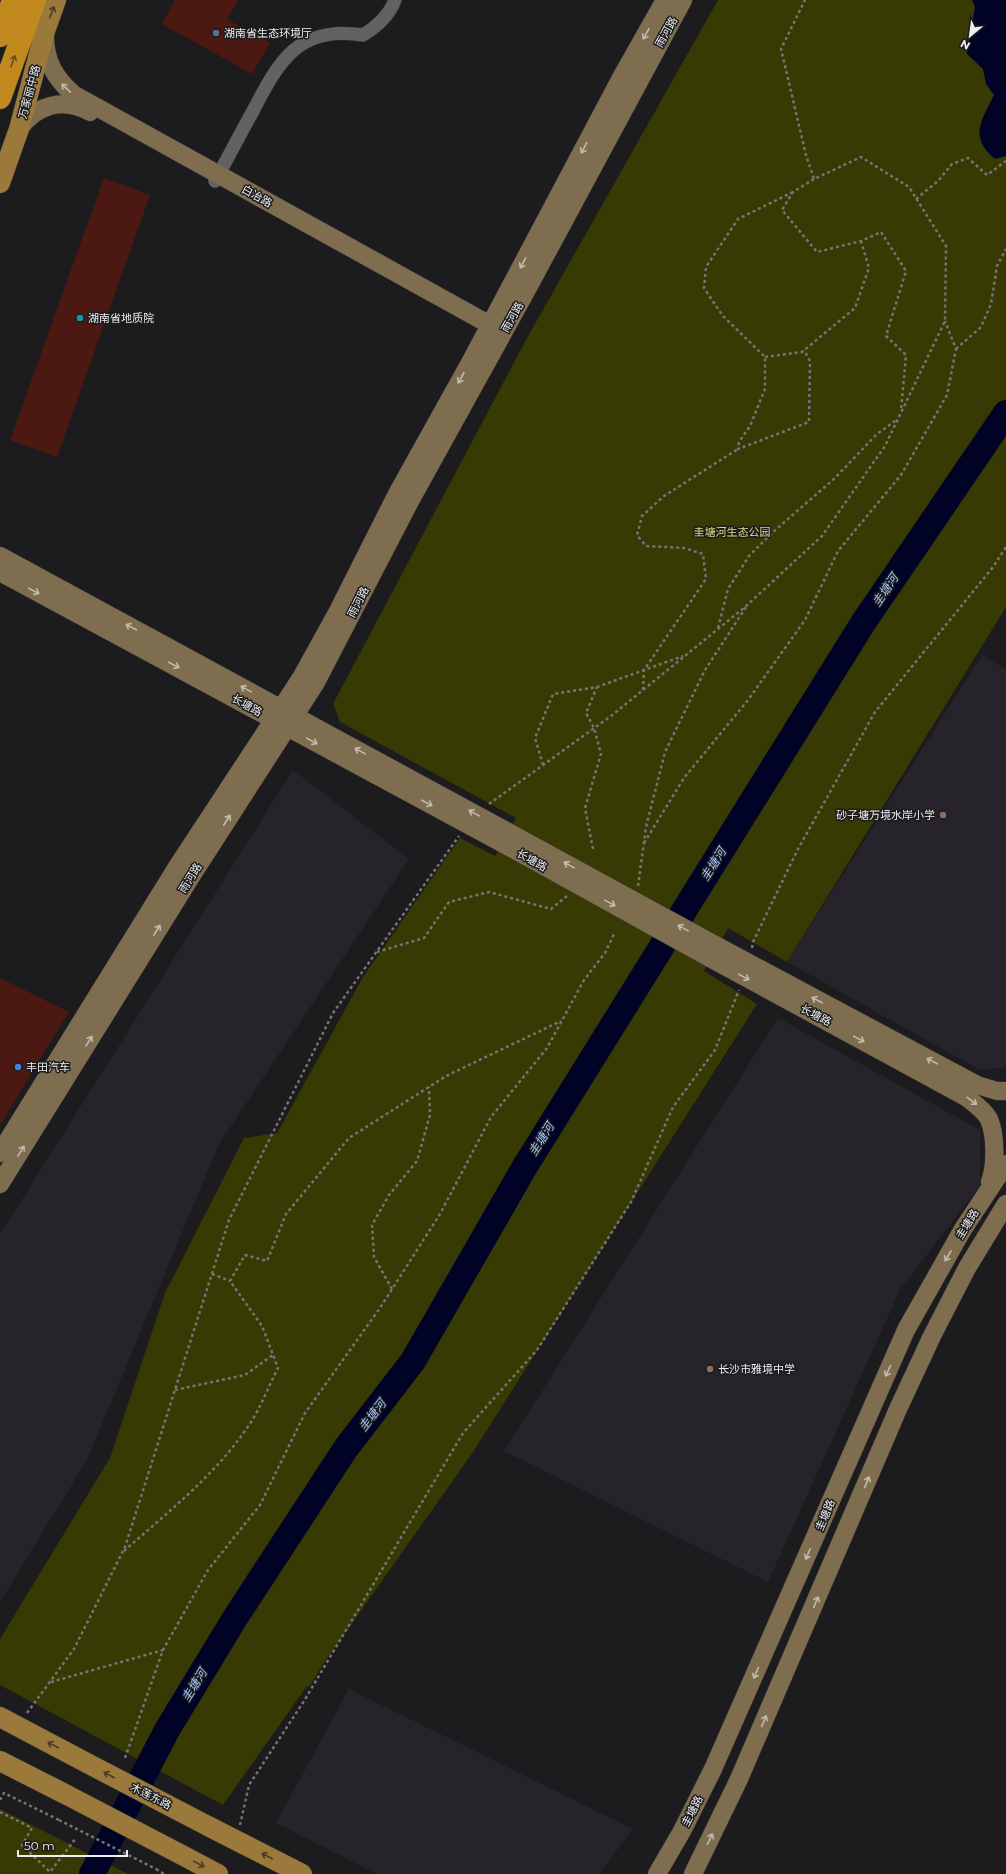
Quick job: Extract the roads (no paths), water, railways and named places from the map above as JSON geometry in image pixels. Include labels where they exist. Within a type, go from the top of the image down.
[{"type":"highway","points":[[0,36],[13,0]]},
{"type":"highway","points":[[0,98],[35,0]]},
{"type":"main road","name":"万家丽中路","points":[[0,183],[19,129],[45,31],[56,0]]},
{"type":"main road","name":"雨河路","points":[[0,1153],[177,866],[285,718],[321,672],[409,503],[621,78],[665,0]]},
{"type":"main road","name":"雨河路","points":[[495,332],[683,0]]},
{"type":"main road","name":"白冶路","points":[[45,31],[45,43],[50,68],[56,77],[73,94],[216,178]]},
{"type":"main road","name":"白冶路","points":[[19,129],[26,120],[44,107],[69,104],[83,108],[216,178],[495,332]]},
{"type":"main road","name":"长塘路","points":[[0,556],[285,718],[748,971],[966,1097],[977,1105],[988,1119],[994,1146],[993,1173],[985,1195]]},
{"type":"main road","name":"长塘路","points":[[0,572],[285,718]]},
{"type":"main road","name":"雨河路","points":[[0,1184],[192,875],[285,718]]},
{"type":"main road","name":"长塘路","points":[[748,971],[978,1085],[996,1091],[1006,1091]]},
{"type":"main road","name":"圭塘路","points":[[657,1874],[682,1831],[713,1769],[906,1330],[935,1278],[985,1195],[1006,1164]]},
{"type":"main road","name":"圭塘路","points":[[693,1874],[739,1779],[898,1410],[932,1336],[967,1268],[1006,1204]]},
{"type":"main road","name":"木莲东路","points":[[0,1717],[302,1874]]},
{"type":"main road","points":[[0,1761],[218,1874]]},
{"type":"street","points":[[216,178],[273,73],[286,56],[305,43],[327,35],[351,33],[363,35],[380,23],[387,15],[395,0]]},
{"type":"water","points":[[972,0],[1006,0],[1006,156],[995,159],[987,151],[980,136],[982,121],[994,95],[986,84],[983,69],[967,54],[975,7]]},
{"type":"waterway","name":"圭塘河","points":[[92,1874],[167,1730],[235,1618],[346,1448],[413,1361],[524,1168],[863,623],[1006,413]]},
{"type":"place","name":"湖南省生态环境厅","points":[[216,33]]},
{"type":"place","name":"湖南省地质院","points":[[80,318]]},
{"type":"place","name":"砂子塘万境水岸小学","points":[[943,815]]},
{"type":"place","name":"丰田汽车","points":[[18,1067]]},
{"type":"place","name":"长沙市雅境中学","points":[[710,1369]]},
{"type":"park label","name":"圭塘河生态公园","points":[[732,532]]}]
